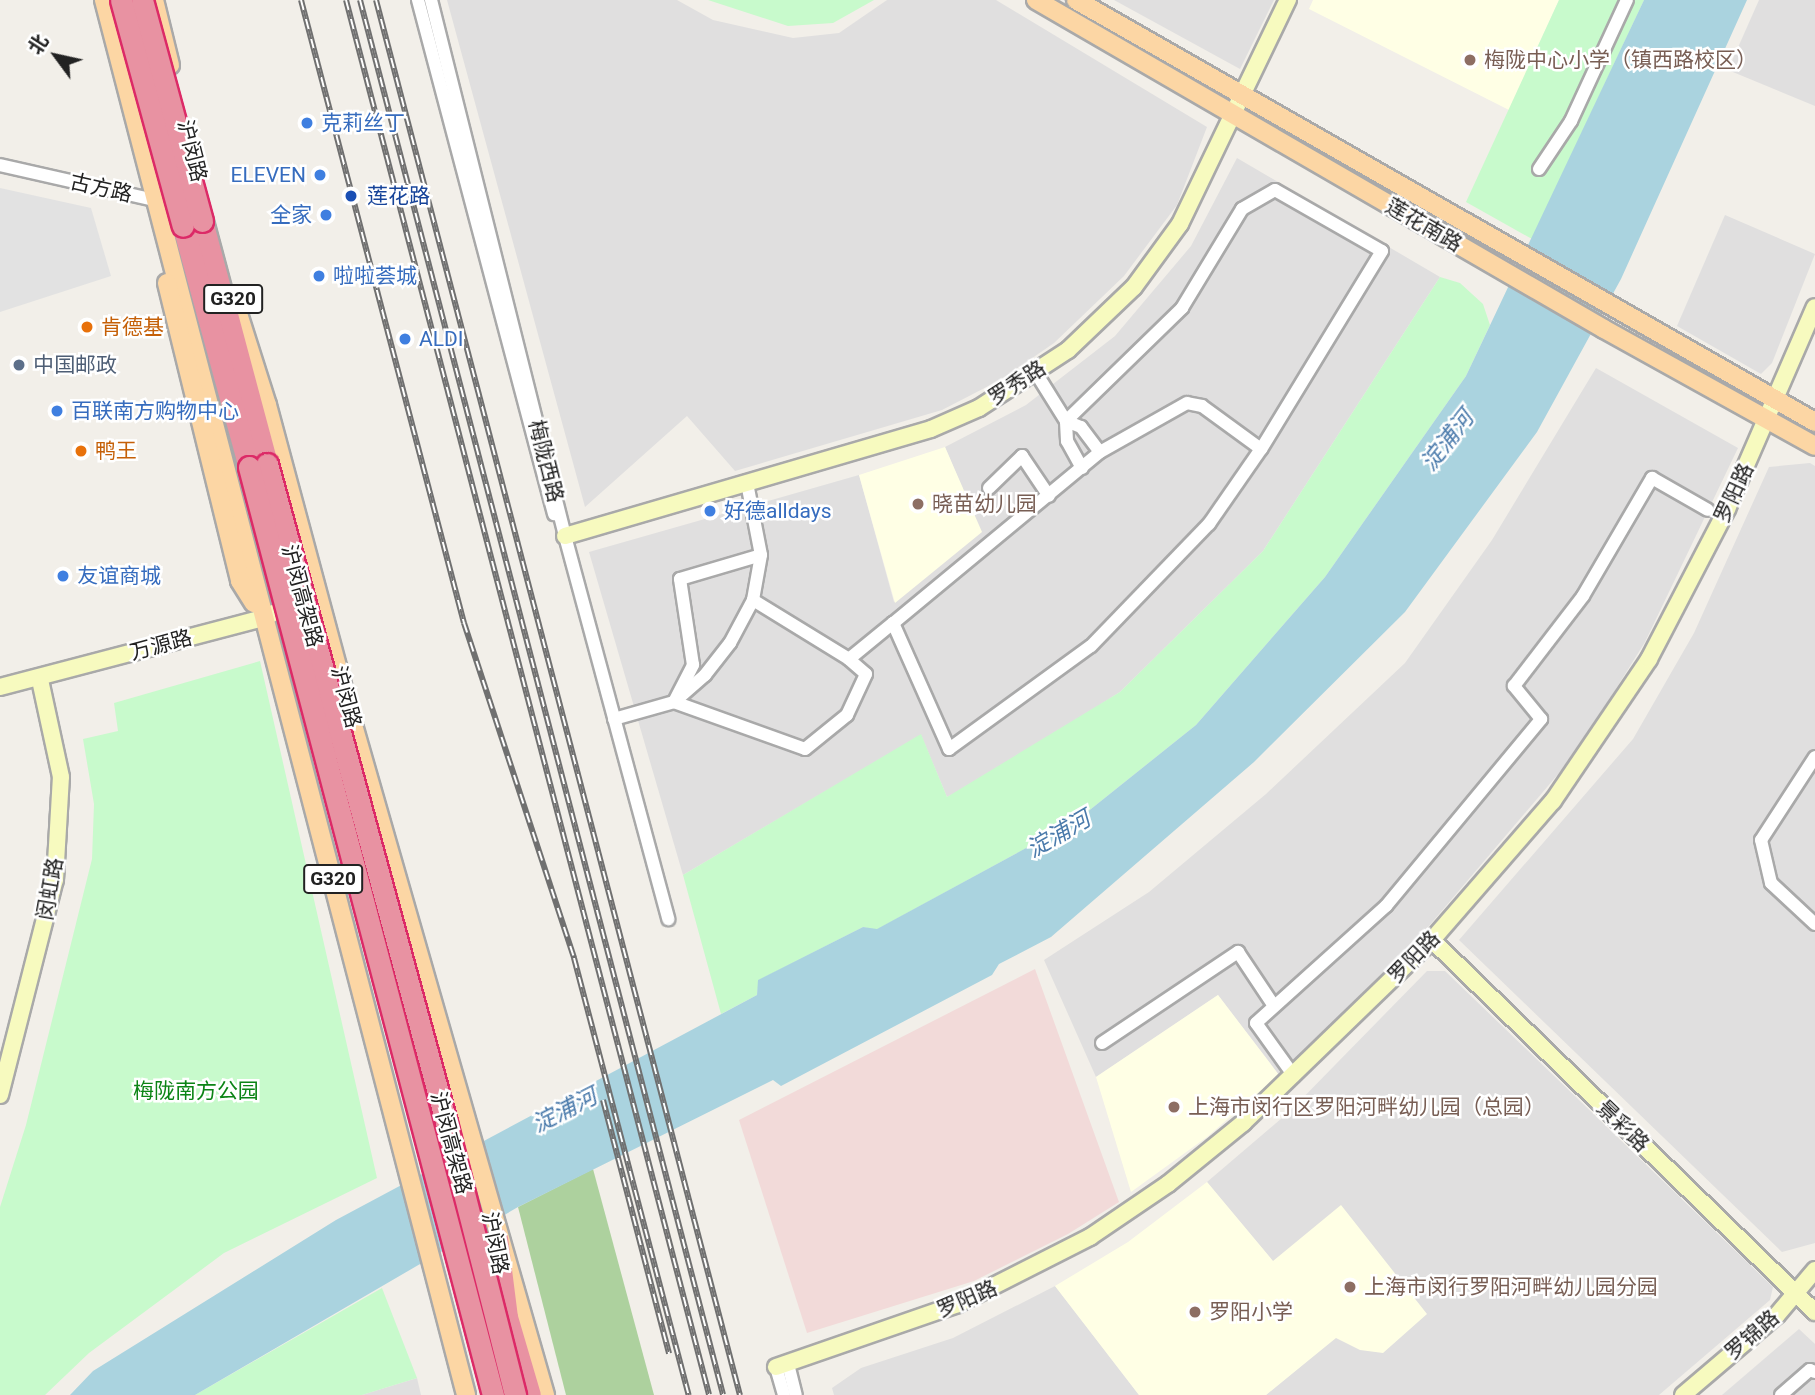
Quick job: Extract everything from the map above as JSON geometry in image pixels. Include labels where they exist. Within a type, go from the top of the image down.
[{"type":"highway","name":"沪闵高架路","points":[[121,0],[493,1395]]},
{"type":"highway","name":"沪闵高架路","points":[[142,0],[446,1122],[515,1395]]},
{"type":"highway","name":"沪闵路","points":[[497,1238],[507,1317],[530,1395]]},
{"type":"main road","name":"G320","points":[[104,0],[158,201],[153,225],[240,581],[263,618],[403,1141],[466,1395]]},
{"type":"main road","name":"沪闵路","points":[[154,0],[202,192],[319,592],[497,1238]]},
{"type":"main road","name":"莲花南路","points":[[1036,0],[1604,329],[1815,446]]},
{"type":"main road","name":"莲花南路","points":[[1076,0],[1815,422]]},
{"type":"main road","points":[[497,1238],[545,1395]]},
{"type":"street","points":[[418,0],[547,500],[565,536]]},
{"type":"street","name":"梅陇西路","points":[[431,0],[565,536],[668,919]]},
{"type":"street","name":"罗秀路","points":[[565,536],[931,429],[979,408],[1036,373],[1103,319],[1160,255],[1196,194],[1288,0]]},
{"type":"street","points":[[1539,169],[1571,121],[1627,0]]},
{"type":"street","name":"古方路","points":[[0,165],[158,201],[202,192]]},
{"type":"street","points":[[893,623],[949,749],[1091,646],[1209,524],[1261,449],[1381,251],[1275,190],[1242,209],[1182,308],[1066,421]]},
{"type":"street","name":"罗阳路","points":[[782,1366],[958,1304],[1090,1237],[1168,1184],[1294,1076],[1432,940],[1553,801],[1606,728],[1693,579],[1768,418],[1815,307]]},
{"type":"street","points":[[1036,373],[1066,421],[1067,441],[1082,468]]},
{"type":"street","points":[[849,659],[1100,452],[1187,403],[1202,406],[1261,449]]},
{"type":"street","points":[[1066,421],[1082,427],[1100,452]]},
{"type":"street","points":[[989,488],[1022,456],[1049,496]]},
{"type":"street","points":[[1294,1076],[1256,1023],[1386,906],[1541,719],[1514,687],[1583,596],[1652,478],[1708,510]]},
{"type":"street","points":[[614,719],[674,702],[730,643],[753,600],[761,555],[747,483]]},
{"type":"street","points":[[674,702],[693,665],[680,579],[761,555]]},
{"type":"street","name":"万源路","points":[[0,687],[40,680],[263,618],[319,592]]},
{"type":"street","points":[[674,702],[805,749],[846,715],[866,674],[849,659],[753,600]]},
{"type":"street","name":"闵虹路","points":[[0,1095],[55,880],[61,778],[40,680]]},
{"type":"street","points":[[1815,757],[1761,840],[1771,883],[1815,924]]},
{"type":"street","name":"景彩路","points":[[1432,940],[1815,1311]]},
{"type":"street","points":[[1102,1043],[1238,953],[1275,1006]]},
{"type":"street","name":"罗锦路","points":[[1684,1395],[1797,1294],[1815,1269]]},
{"type":"street","points":[[782,1366],[784,1395]]},
{"type":"street","points":[[782,1366],[796,1395]]},
{"type":"street","points":[[1781,1395],[1810,1370],[1815,1372]]},
{"type":"shaded area","points":[[447,0],[677,0],[713,20],[793,38],[839,33],[887,0],[996,0],[1207,127],[1177,205],[1124,276],[1054,343],[1002,379],[942,410],[735,471],[687,416],[585,507]]},
{"type":"shaded area","points":[[1114,0],[1274,0],[1240,69]]},
{"type":"shaded area","name":"梅陇中心小学（镇西路校区）","points":[[1313,0],[1559,0],[1509,110],[1309,9]]},
{"type":"shaded area","points":[[1759,0],[1815,0],[1815,106],[1728,70]]},
{"type":"shaded area","points":[[1237,158],[1440,277],[1263,551],[1120,692],[981,780],[947,797],[921,735],[683,875],[589,552],[859,475],[894,602],[981,532],[945,447],[1026,405],[1115,336],[1191,246]]},
{"type":"shaded area","points":[[0,188],[91,208],[111,276],[0,312]]},
{"type":"shaded area","points":[[1725,215],[1815,254],[1772,363],[1761,374],[1677,326]]},
{"type":"shaded area","points":[[1596,368],[1738,448],[1645,642],[1576,753],[1423,933],[1279,1075],[1218,995],[1096,1077],[1044,960],[1149,892],[1266,794],[1405,663],[1492,540]]},
{"type":"shaded area","name":"晓苗幼儿园","points":[[945,447],[982,532],[895,603],[859,475]]},
{"type":"shaded area","points":[[1810,463],[1815,466],[1815,1243],[1782,1252],[1459,940],[1633,739],[1694,633],[1769,467]]},
{"type":"shaded area","points":[[1035,969],[1119,1202],[1068,1234],[974,1281],[807,1333],[739,1120]]},
{"type":"shaded area","points":[[1427,971],[1445,971],[1773,1287],[1770,1300],[1659,1395],[1266,1395],[1336,1337],[1207,1182],[1289,1112]]},
{"type":"shaded area","name":"上海市闵行区罗阳河畔幼儿园（总园）","points":[[1218,995],[1279,1075],[1207,1137],[1131,1192],[1096,1077]]},
{"type":"shaded area","name":"罗阳小学","points":[[1207,1182],[1273,1261],[1341,1205],[1427,1314],[1383,1353],[1360,1350],[1336,1338],[1266,1395],[1139,1395],[1055,1286],[1128,1242]]},
{"type":"shaded area","points":[[1055,1286],[1139,1395],[834,1395],[832,1388],[861,1368],[953,1338]]},
{"type":"shaded area","points":[[1799,1329],[1815,1344],[1815,1395],[1722,1395]]},
{"type":"shaded area","points":[[417,1378],[421,1395],[362,1395]]},
{"type":"green space","points":[[708,0],[874,0],[833,23],[788,26]]},
{"type":"green space","points":[[1559,0],[1644,0],[1532,239],[1466,202]]},
{"type":"green space","points":[[1440,277],[1460,283],[1483,304],[1490,325],[1466,376],[1325,577],[1196,725],[1076,821],[876,930],[863,927],[759,980],[757,995],[721,1014],[683,875],[921,734],[947,797],[1120,692],[1263,551]]},
{"type":"green space","name":"梅陇南方公园","points":[[260,661],[377,1178],[224,1253],[89,1353],[45,1395],[0,1395],[0,1207],[26,1125],[92,859],[94,804],[83,739],[118,731],[114,703]]},
{"type":"green space","points":[[593,1169],[654,1395],[566,1395],[518,1207]]},
{"type":"green space","points":[[382,1288],[417,1378],[362,1395],[195,1395]]},
{"type":"water","name":"淀浦河","points":[[1644,0],[1747,0],[1621,279],[1537,432],[1405,612],[1254,762],[1051,937],[999,964],[992,975],[781,1086],[773,1080],[518,1207],[195,1395],[70,1395],[93,1371],[336,1220],[757,995],[758,980],[863,927],[877,929],[1076,821],[1196,725],[1325,577],[1466,376]]},
{"type":"railway","points":[[301,0],[464,623],[574,958],[689,1395]]},
{"type":"railway","points":[[346,0],[709,1395]]},
{"type":"railway","points":[[360,0],[723,1395]]},
{"type":"railway","points":[[376,0],[740,1395]]},
{"type":"railway","points":[[603,1100],[669,1354]]},
{"type":"place","name":"梅陇中心小学（镇西路校区）","points":[[1470,60]]},
{"type":"place","name":"克莉丝丁","points":[[307,123]]},
{"type":"place","name":"ELEVEN","points":[[320,175]]},
{"type":"place","name":"莲花路","points":[[351,196]]},
{"type":"place","name":"全家","points":[[326,215]]},
{"type":"place","name":"啦啦荟城","points":[[319,276]]},
{"type":"place","name":"肯德基","points":[[87,327]]},
{"type":"place","name":"ALDI","points":[[405,339]]},
{"type":"place","name":"中国邮政","points":[[19,365]]},
{"type":"place","name":"百联南方购物中心","points":[[57,411]]},
{"type":"place","name":"鸭王","points":[[81,451]]},
{"type":"place","name":"晓苗幼儿园","points":[[918,504]]},
{"type":"place","name":"好德alldays","points":[[710,511]]},
{"type":"place","name":"友谊商城","points":[[63,576]]},
{"type":"place","name":"上海市闵行区罗阳河畔幼儿园（总园）","points":[[1174,1107]]},
{"type":"place","name":"上海市闵行罗阳河畔幼儿园分园","points":[[1350,1287]]},
{"type":"place","name":"罗阳小学","points":[[1195,1312]]}]
